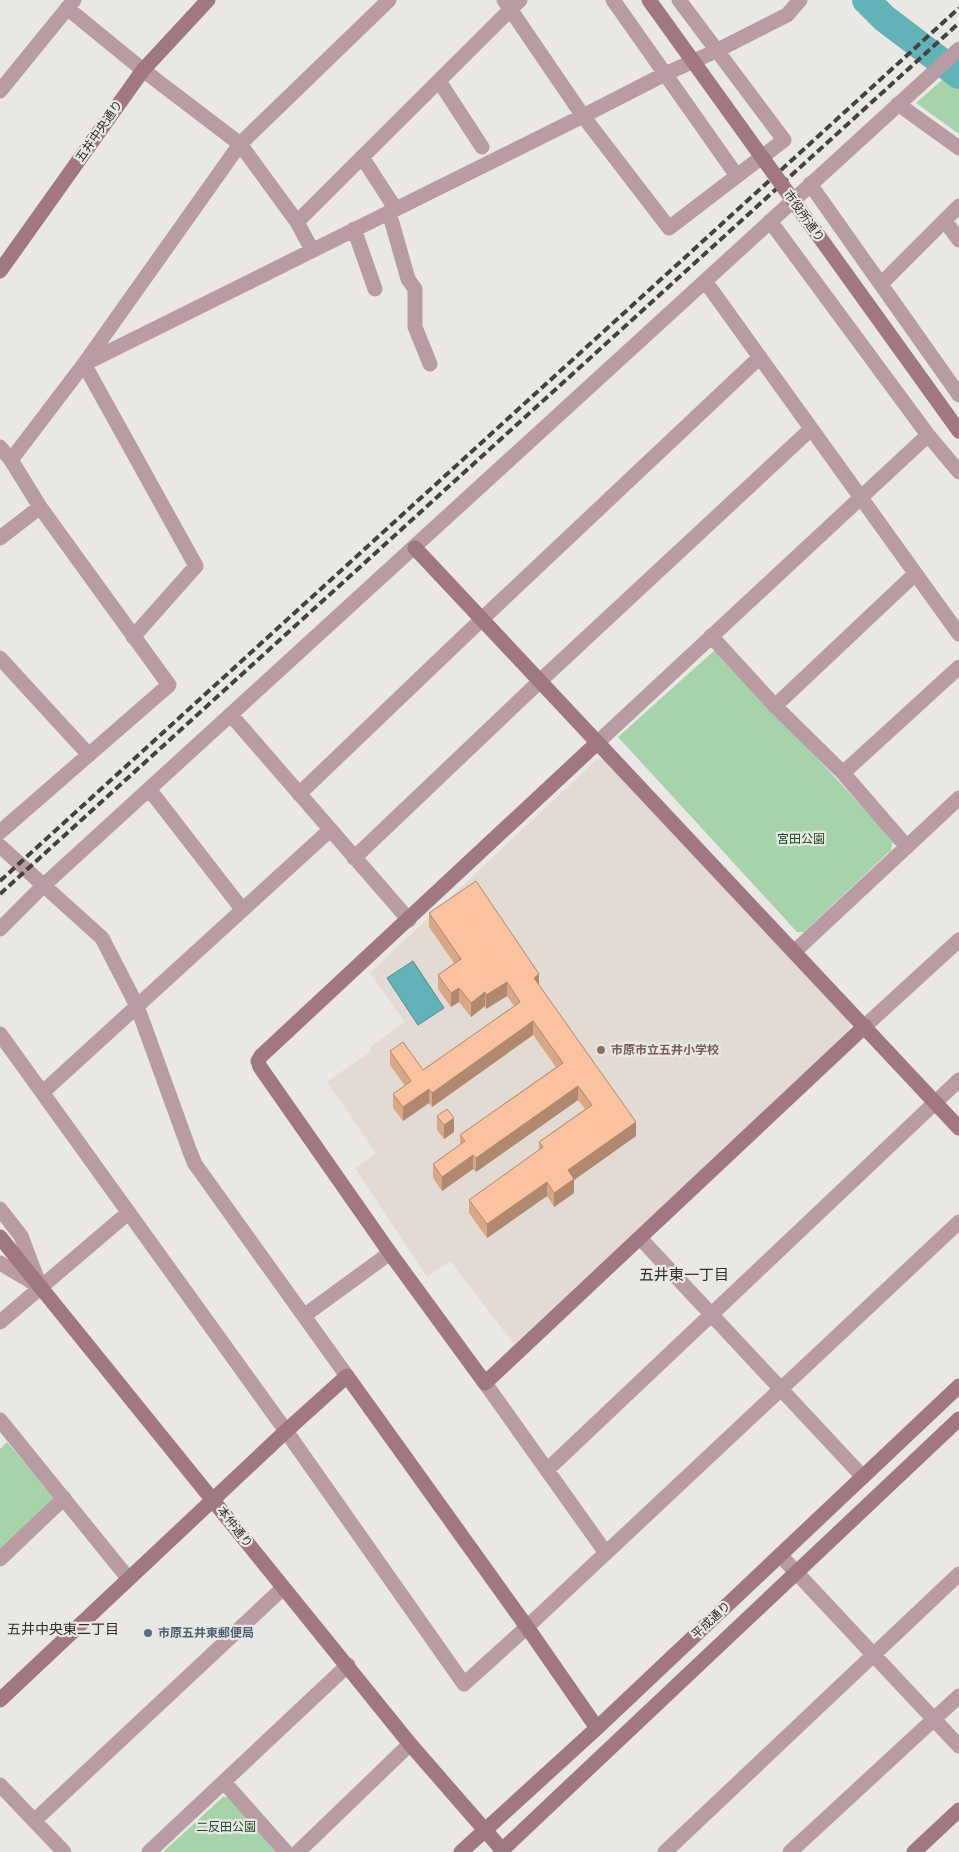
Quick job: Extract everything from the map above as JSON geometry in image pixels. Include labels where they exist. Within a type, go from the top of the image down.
[{"type":"street","name":"五井中央通り","points":[[0,270],[143,70],[208,0]]},
{"type":"street","points":[[12,460],[84,364],[240,144],[389,0]]},
{"type":"street","points":[[612,0],[737,176]]},
{"type":"street","name":"市役所通り","points":[[649,0],[959,431]]},
{"type":"street","points":[[297,222],[439,81],[511,3],[582,116],[668,228],[784,140],[679,0]]},
{"type":"street","points":[[84,364],[664,74],[716,51],[787,15],[800,0]]},
{"type":"street","points":[[0,91],[71,4],[143,70],[240,144],[297,222],[312,250]]},
{"type":"street","points":[[0,929],[44,885],[959,49]]},
{"type":"street","points":[[439,81],[482,147]]},
{"type":"street","points":[[898,104],[959,148]]},
{"type":"street","points":[[362,157],[392,210],[408,279],[415,289],[415,327],[430,364]]},
{"type":"street","points":[[810,184],[959,395]]},
{"type":"street","points":[[881,284],[959,206]]},
{"type":"street","points":[[945,221],[959,240]]},
{"type":"street","points":[[770,222],[928,435],[959,472]]},
{"type":"street","points":[[354,229],[375,289]]},
{"type":"street","points":[[705,281],[959,634]]},
{"type":"street","points":[[299,794],[760,357]]},
{"type":"street","points":[[84,364],[196,566],[133,637]]},
{"type":"street","points":[[354,858],[540,681],[812,429]]},
{"type":"street","points":[[606,1553],[485,1382],[390,1253],[260,1067],[258,1061],[261,1056],[928,435]]},
{"type":"street","points":[[0,447],[12,460],[40,507],[169,685],[0,832]]},
{"type":"street","points":[[0,538],[40,507]]},
{"type":"street","points":[[415,548],[959,1128]]},
{"type":"street","points":[[776,706],[915,574]]},
{"type":"street","points":[[711,636],[776,706],[843,773],[907,847]]},
{"type":"street","points":[[0,658],[89,755]]},
{"type":"street","points":[[843,773],[959,666]]},
{"type":"street","points":[[231,715],[409,920]]},
{"type":"street","points":[[149,789],[242,909]]},
{"type":"street","points":[[794,952],[959,798]]},
{"type":"street","points":[[43,1092],[330,830]]},
{"type":"street","points":[[0,846],[102,938],[136,1006],[196,1164],[597,1728]]},
{"type":"street","points":[[485,1382],[959,940]]},
{"type":"street","points":[[0,1034],[286,1431],[464,1684],[959,1222]]},
{"type":"street","points":[[546,1470],[710,1313],[959,1080]]},
{"type":"street","points":[[0,1209],[21,1236],[40,1287]]},
{"type":"street","points":[[0,1322],[128,1213]]},
{"type":"street","name":"本仲通り","points":[[0,1237],[410,1744],[502,1851]]},
{"type":"street","points":[[640,1238],[863,1477]]},
{"type":"street","points":[[304,1315],[390,1253]]},
{"type":"street","points":[[0,1263],[40,1287]]},
{"type":"street","points":[[0,1700],[128,1578],[347,1376]]},
{"type":"street","name":"平成通り","points":[[461,1852],[597,1728],[959,1386]]},
{"type":"street","name":"平成通り","points":[[502,1851],[959,1419]]},
{"type":"street","points":[[3,1430],[64,1498],[128,1578]]},
{"type":"street","points":[[0,1559],[64,1498]]},
{"type":"street","points":[[780,1555],[959,1746]]},
{"type":"street","points":[[665,1852],[959,1574]]},
{"type":"street","points":[[34,1821],[283,1588]]},
{"type":"street","points":[[149,1852],[348,1665]]},
{"type":"street","points":[[790,1852],[959,1696]]},
{"type":"street","points":[[298,1852],[410,1744]]},
{"type":"street","points":[[224,1782],[286,1852]]},
{"type":"street","points":[[0,1785],[64,1852]]},
{"type":"street","points":[[914,1852],[959,1810]]},
{"type":"shaded area","name":"市原市立五井小学校","points":[[597,759],[607,760],[849,1016],[850,1033],[514,1344],[450,1261],[427,1277],[355,1168],[376,1153],[327,1082],[370,1052],[370,1047],[405,1022],[370,973]]},
{"type":"green space","points":[[959,65],[959,134],[916,103]]},
{"type":"green space","name":"宮田公園","points":[[716,649],[893,840],[891,850],[804,932],[797,932],[618,737]]},
{"type":"green space","points":[[7,1442],[54,1497],[0,1549],[0,1449]]},
{"type":"green space","name":"二反田公園","points":[[223,1797],[232,1797],[281,1852],[163,1852]]},
{"type":"water","points":[[413,961],[444,1008],[418,1025],[387,978]]},
{"type":"building","points":[[476,881],[539,974],[534,978],[636,1122],[568,1170],[574,1179],[554,1193],[547,1182],[487,1224],[469,1200],[543,1147],[539,1142],[592,1105],[578,1086],[476,1158],[473,1155],[442,1177],[433,1164],[465,1141],[460,1135],[563,1063],[533,1021],[432,1093],[429,1089],[403,1107],[393,1094],[411,1081],[390,1051],[403,1042],[423,1070],[520,1002],[507,982],[486,995],[485,992],[471,1003],[459,988],[451,993],[438,975],[461,959],[429,913]]},
{"type":"building","points":[[447,1109],[454,1118],[444,1125],[437,1116]]},
{"type":"waterway","points":[[866,0],[884,18],[959,75]]},
{"type":"railway","points":[[0,881],[959,8]]},
{"type":"railway","points":[[0,894],[959,23]]},
{"type":"place","name":"市原市立五井小学校","points":[[601,1050]]},
{"type":"place","name":"市原五井東郵便局","points":[[148,1633]]},
{"type":"district","name":"五井東一丁目","points":[[684,1275]]},
{"type":"district","name":"五井中央東二丁目","points":[[63,1629]]}]
